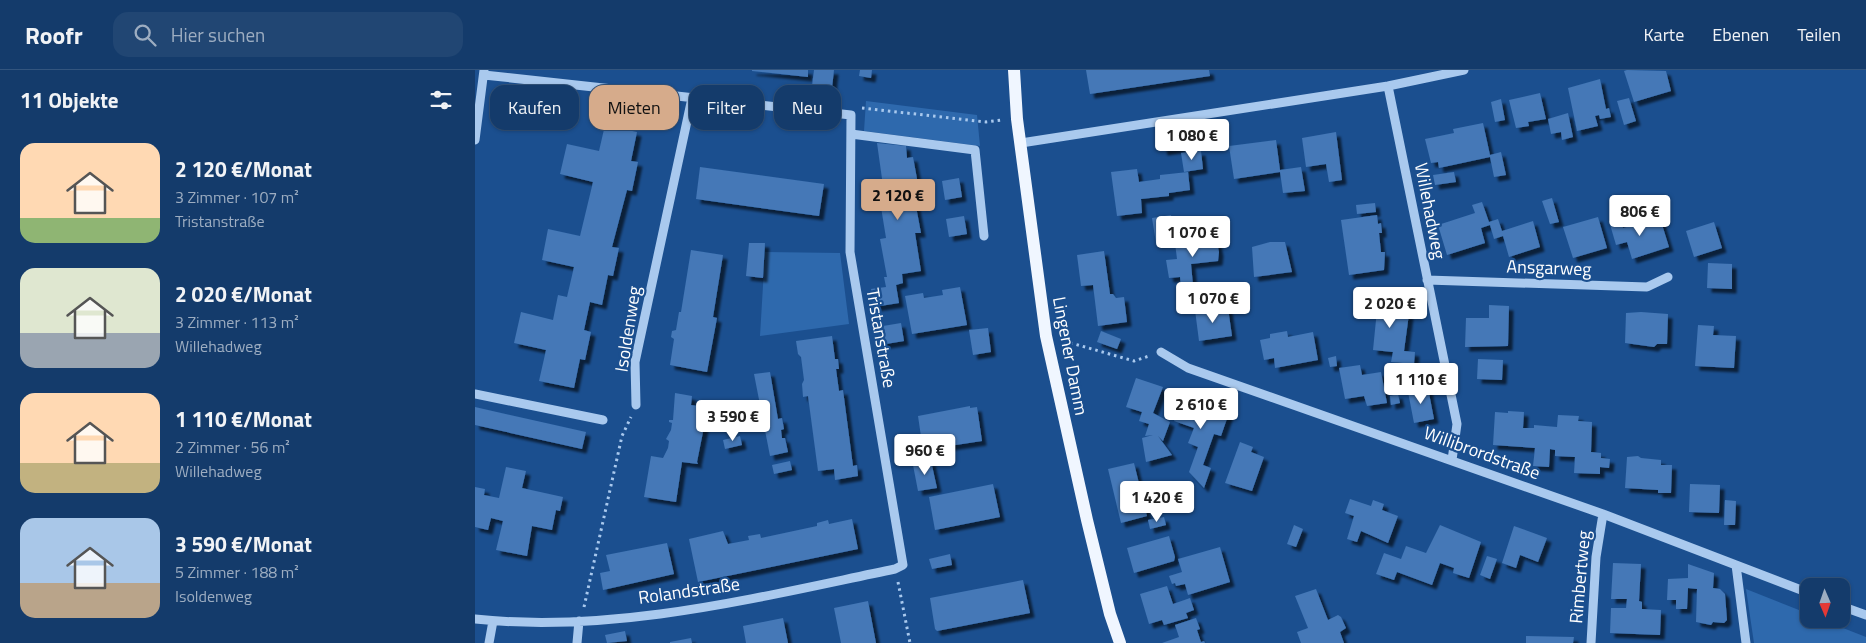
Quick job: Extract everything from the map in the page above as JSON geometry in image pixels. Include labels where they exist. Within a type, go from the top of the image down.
[{"type":"main road","name":"Lingener Damm","points":[[1015,70],[1017,119],[1046,336],[1087,520],[1119,643]]},
{"type":"street","points":[[1021,143],[1388,86],[1464,70]]},
{"type":"street","points":[[475,140],[484,72],[689,98]]},
{"type":"street","name":"Willehadweg","points":[[1388,86],[1457,424],[1452,460]]},
{"type":"street","points":[[764,106],[851,115]]},
{"type":"street","name":"Isoldenweg","points":[[636,405],[635,362],[689,112]]},
{"type":"street","name":"Tristanstraße","points":[[851,115],[850,252],[899,567]]},
{"type":"street","points":[[851,134],[975,150],[984,236]]},
{"type":"street","name":"Ansgarweg","points":[[1427,280],[1647,287],[1668,277]]},
{"type":"street","name":"Willibrordstraße","points":[[1161,352],[1188,368],[1603,514],[1800,590]]},
{"type":"street","points":[[475,394],[603,420]]},
{"type":"street","name":"Rimbertweg","points":[[1591,643],[1596,557],[1603,514]]},
{"type":"street","points":[[1736,565],[1746,643]]},
{"type":"street","name":"Rolandstraße","points":[[475,619],[579,622],[712,606],[899,567]]},
{"type":"street","points":[[1850,610],[1866,616]]},
{"type":"street","points":[[489,643],[493,621]]},
{"type":"street","points":[[577,643],[579,622]]},
{"type":"path","points":[[851,115],[861,108],[986,122],[1017,119]]},
{"type":"path","points":[[1046,336],[1135,361],[1161,352]]},
{"type":"path","points":[[579,622],[586,602],[622,436],[636,405]]},
{"type":"path","points":[[899,567],[910,643]]},
{"type":"shaded area","points":[[866,101],[977,115],[980,146],[864,131]]},
{"type":"shaded area","points":[[765,252],[840,253],[849,324],[760,336]]},
{"type":"shaded area","points":[[1746,589],[1800,610],[1800,628],[1843,628],[1866,637],[1866,643],[1754,643]]},
{"type":"building","points":[[808,70],[808,77],[752,71]]},
{"type":"building","points":[[814,70],[834,70],[832,85],[812,85]]},
{"type":"building","points":[[860,70],[872,70],[871,78],[859,76]]},
{"type":"building","points":[[1086,70],[1209,70],[1210,76],[1090,94]]},
{"type":"building","points":[[1624,71],[1666,71],[1671,91],[1634,102]]},
{"type":"building","points":[[1600,79],[1606,109],[1609,108],[1611,117],[1600,119],[1599,115],[1595,116],[1598,126],[1577,131],[1568,88]]},
{"type":"building","points":[[1540,93],[1546,119],[1528,122],[1529,126],[1516,128],[1509,100]]},
{"type":"building","points":[[1629,98],[1636,121],[1624,125],[1617,101]]},
{"type":"building","points":[[1501,99],[1505,120],[1495,122],[1491,102]]},
{"type":"building","points":[[1568,113],[1573,137],[1562,140],[1561,132],[1551,134],[1548,119]]},
{"type":"building","points":[[1483,123],[1490,155],[1501,152],[1506,175],[1494,177],[1490,157],[1439,168],[1438,162],[1431,163],[1425,139],[1454,133],[1453,129]]},
{"type":"building","points":[[604,130],[637,132],[631,161],[638,162],[632,191],[627,190],[612,247],[619,248],[613,276],[608,275],[602,305],[590,302],[584,330],[591,332],[585,360],[580,359],[574,388],[539,381],[546,350],[514,343],[521,312],[553,320],[558,295],[567,297],[574,267],[542,260],[548,229],[580,236],[593,182],[560,174],[567,144],[599,151]]},
{"type":"building","points":[[1336,132],[1342,180],[1329,182],[1326,164],[1306,167],[1302,138]]},
{"type":"building","points":[[1180,137],[1181,148],[1163,151],[1161,139]]},
{"type":"building","points":[[1276,140],[1280,170],[1301,167],[1305,191],[1283,193],[1280,172],[1234,179],[1229,146]]},
{"type":"building","points":[[877,143],[906,146],[907,158],[913,157],[920,195],[914,196],[921,233],[915,233],[921,271],[902,274],[903,283],[896,285],[899,303],[874,307],[871,289],[886,287],[884,277],[887,277],[880,239],[886,238],[880,201],[885,200]]},
{"type":"building","points":[[1201,151],[1203,169],[1184,172],[1181,153]]},
{"type":"building","points":[[700,167],[824,184],[819,216],[696,199]]},
{"type":"building","points":[[1137,169],[1139,182],[1160,179],[1160,175],[1188,172],[1190,190],[1169,193],[1169,196],[1141,199],[1142,213],[1117,216],[1111,172]]},
{"type":"building","points":[[1454,172],[1456,182],[1435,185],[1433,175]]},
{"type":"building","points":[[959,178],[962,197],[945,200],[942,181]]},
{"type":"building","points":[[1552,198],[1559,222],[1550,224],[1542,201]]},
{"type":"building","points":[[1482,202],[1489,222],[1498,219],[1502,231],[1533,221],[1540,247],[1509,257],[1503,236],[1494,239],[1490,225],[1481,228],[1485,243],[1447,255],[1438,225],[1475,213],[1472,205]]},
{"type":"building","points":[[1375,203],[1376,212],[1357,214],[1356,205]]},
{"type":"building","points":[[1171,215],[1175,241],[1156,243],[1152,218]]},
{"type":"building","points":[[1377,215],[1378,224],[1381,223],[1382,233],[1379,233],[1381,252],[1385,252],[1384,270],[1349,275],[1341,220]]},
{"type":"building","points":[[964,216],[967,234],[949,237],[946,219]]},
{"type":"building","points":[[1598,217],[1607,248],[1573,258],[1563,227]]},
{"type":"building","points":[[1620,218],[1623,228],[1660,218],[1669,247],[1632,259],[1627,242],[1616,245],[1609,221]]},
{"type":"building","points":[[1714,222],[1722,248],[1694,257],[1686,231]]},
{"type":"building","points":[[1214,228],[1219,252],[1218,261],[1191,264],[1194,296],[1182,298],[1180,277],[1169,278],[1166,260],[1177,259],[1175,243],[1188,242],[1187,235],[1193,235],[1193,230]]},
{"type":"building","points":[[1270,242],[1285,242],[1292,272],[1254,277],[1252,247]]},
{"type":"building","points":[[749,243],[765,243],[763,278],[746,276]]},
{"type":"building","points":[[691,250],[723,255],[713,317],[717,318],[707,372],[670,365],[674,339],[671,337],[672,331],[676,330],[679,312],[681,312]]},
{"type":"building","points":[[1104,251],[1110,294],[1113,294],[1116,298],[1124,297],[1127,322],[1098,326],[1093,285],[1081,286],[1077,255]]},
{"type":"building","points":[[1708,263],[1732,264],[1732,289],[1707,288]]},
{"type":"building","points":[[960,287],[967,325],[912,334],[905,296],[923,293],[924,298],[943,295],[942,290]]},
{"type":"building","points":[[1374,291],[1392,293],[1389,311],[1409,314],[1404,351],[1415,352],[1414,364],[1391,362],[1393,352],[1373,350],[1377,310],[1365,309],[1366,299],[1373,300]]},
{"type":"building","points":[[1489,305],[1509,306],[1508,346],[1465,347],[1466,318],[1489,318]]},
{"type":"building","points":[[1215,307],[1215,310],[1228,308],[1232,336],[1199,341],[1195,310]]},
{"type":"building","points":[[1626,313],[1668,314],[1667,344],[1657,344],[1654,347],[1625,343]]},
{"type":"building","points":[[901,323],[904,341],[880,345],[877,327]]},
{"type":"building","points":[[1698,325],[1714,326],[1713,335],[1736,336],[1734,368],[1695,366]]},
{"type":"building","points":[[988,328],[991,352],[973,355],[969,330]]},
{"type":"building","points":[[1101,331],[1121,339],[1117,349],[1097,342]]},
{"type":"building","points":[[1287,331],[1288,337],[1313,332],[1318,360],[1275,368],[1274,358],[1264,360],[1260,340],[1270,338],[1270,334]]},
{"type":"building","points":[[832,336],[835,359],[838,359],[839,369],[836,369],[839,391],[843,390],[853,466],[857,465],[858,476],[835,480],[834,469],[818,471],[808,396],[803,397],[802,384],[804,380],[801,357],[798,354],[796,341]]},
{"type":"building","points":[[1336,356],[1337,366],[1330,367],[1328,358]]},
{"type":"building","points":[[1478,359],[1503,360],[1502,380],[1477,379]]},
{"type":"building","points":[[1360,365],[1362,375],[1381,372],[1387,403],[1367,406],[1364,396],[1345,399],[1339,368]]},
{"type":"building","points":[[770,372],[778,419],[782,418],[784,429],[781,430],[782,438],[785,438],[788,452],[770,456],[754,374]]},
{"type":"building","points":[[1136,378],[1163,387],[1153,413],[1170,422],[1163,441],[1158,436],[1172,455],[1146,462],[1142,438],[1153,435],[1145,436],[1149,424],[1139,421],[1142,412],[1126,407]]},
{"type":"building","points":[[1428,388],[1434,419],[1414,423],[1408,392]]},
{"type":"building","points":[[675,393],[692,396],[691,405],[705,407],[698,464],[682,462],[676,502],[644,497],[651,456],[663,458],[668,448],[669,441],[666,439],[671,430],[672,423],[669,420],[673,420]]},
{"type":"building","points":[[1184,394],[1230,410],[1221,436],[1214,434],[1203,465],[1211,468],[1204,488],[1189,472],[1198,447],[1188,443],[1194,428],[1174,421]]},
{"type":"building","points":[[1398,394],[1400,403],[1391,405],[1390,396]]},
{"type":"building","points":[[970,406],[970,408],[977,407],[982,441],[923,450],[918,416]]},
{"type":"building","points":[[475,407],[586,432],[582,449],[475,425]]},
{"type":"building","points":[[1508,411],[1524,412],[1523,428],[1534,428],[1534,425],[1557,427],[1558,415],[1579,416],[1578,421],[1592,422],[1591,452],[1601,453],[1601,458],[1610,459],[1609,468],[1600,467],[1600,474],[1574,473],[1575,457],[1555,456],[1555,450],[1550,449],[1549,467],[1533,466],[1535,448],[1493,445],[1495,412],[1508,413]]},
{"type":"building","points":[[740,436],[742,445],[725,449],[723,440]]},
{"type":"building","points":[[1240,442],[1253,447],[1251,452],[1264,457],[1252,491],[1225,483]]},
{"type":"building","points":[[1638,456],[1661,460],[1661,465],[1672,465],[1671,493],[1658,493],[1658,490],[1625,488],[1627,457]]},
{"type":"building","points":[[790,461],[792,470],[774,474],[772,465]]},
{"type":"building","points":[[931,461],[937,488],[918,491],[913,465]]},
{"type":"building","points":[[1134,463],[1147,516],[1121,523],[1108,469]]},
{"type":"building","points":[[506,467],[526,471],[522,488],[563,497],[560,511],[556,510],[552,530],[532,526],[527,556],[496,550],[503,521],[491,518],[488,530],[475,527],[475,487],[485,489],[484,495],[499,498]]},
{"type":"building","points":[[993,484],[1000,517],[935,530],[929,497]]},
{"type":"building","points":[[1690,484],[1720,485],[1719,513],[1689,512]]},
{"type":"building","points":[[1350,499],[1371,506],[1373,500],[1384,504],[1382,510],[1398,516],[1388,543],[1361,531],[1357,542],[1347,539],[1354,516],[1345,513]]},
{"type":"building","points":[[1725,500],[1736,501],[1735,525],[1724,525]]},
{"type":"building","points":[[1164,517],[1166,525],[1150,529],[1148,520]]},
{"type":"building","points":[[852,519],[858,549],[698,582],[689,539],[723,531],[728,544],[749,540],[748,536],[760,534],[761,538],[817,526],[817,523],[828,520],[829,524]]},
{"type":"building","points":[[1294,525],[1303,529],[1296,547],[1287,544]]},
{"type":"building","points":[[1440,525],[1481,542],[1469,578],[1453,573],[1454,568],[1440,563],[1432,585],[1397,572],[1394,580],[1376,574],[1384,553],[1401,559],[1406,546],[1426,553]]},
{"type":"building","points":[[1514,526],[1547,538],[1538,562],[1520,555],[1516,568],[1502,563]]},
{"type":"building","points":[[1169,536],[1175,557],[1174,561],[1134,573],[1127,548]]},
{"type":"building","points":[[667,543],[674,574],[603,590],[600,573],[610,571],[606,555]]},
{"type":"building","points":[[1220,547],[1230,582],[1188,595],[1185,584],[1176,586],[1175,583],[1172,584],[1169,576],[1182,572],[1178,559]]},
{"type":"building","points":[[950,554],[952,565],[932,569],[929,559]]},
{"type":"building","points":[[1487,556],[1497,559],[1490,579],[1480,575]]},
{"type":"building","points":[[1613,563],[1641,564],[1639,601],[1642,602],[1642,609],[1661,610],[1660,635],[1610,633],[1611,608],[1626,608],[1627,599],[1611,599]]},
{"type":"building","points":[[1688,564],[1714,573],[1713,588],[1720,589],[1725,594],[1727,620],[1724,623],[1713,622],[1711,625],[1696,622],[1697,589],[1688,588],[1687,609],[1676,609],[1676,600],[1667,600],[1668,579],[1688,578]]},
{"type":"building","points":[[1023,580],[1030,613],[937,631],[935,629],[930,598]]},
{"type":"building","points":[[1167,586],[1173,604],[1190,598],[1194,610],[1186,613],[1188,618],[1164,625],[1162,620],[1149,624],[1140,594]]},
{"type":"building","points":[[1316,589],[1328,620],[1338,615],[1341,617],[1346,628],[1340,632],[1344,643],[1301,643],[1297,632],[1308,628],[1295,596]]},
{"type":"building","points":[[868,601],[876,643],[841,643],[834,608]]},
{"type":"building","points":[[783,618],[788,643],[746,643],[743,626]]},
{"type":"building","points":[[1196,618],[1200,629],[1197,630],[1201,642],[1204,641],[1205,643],[1162,643],[1179,637],[1175,625]]},
{"type":"building","points":[[625,631],[627,641],[607,643],[605,635]]},
{"type":"building","points":[[1526,636],[1574,637],[1573,643],[1526,643]]},
{"type":"building","points":[[691,638],[692,643],[670,643],[670,642]]}]
